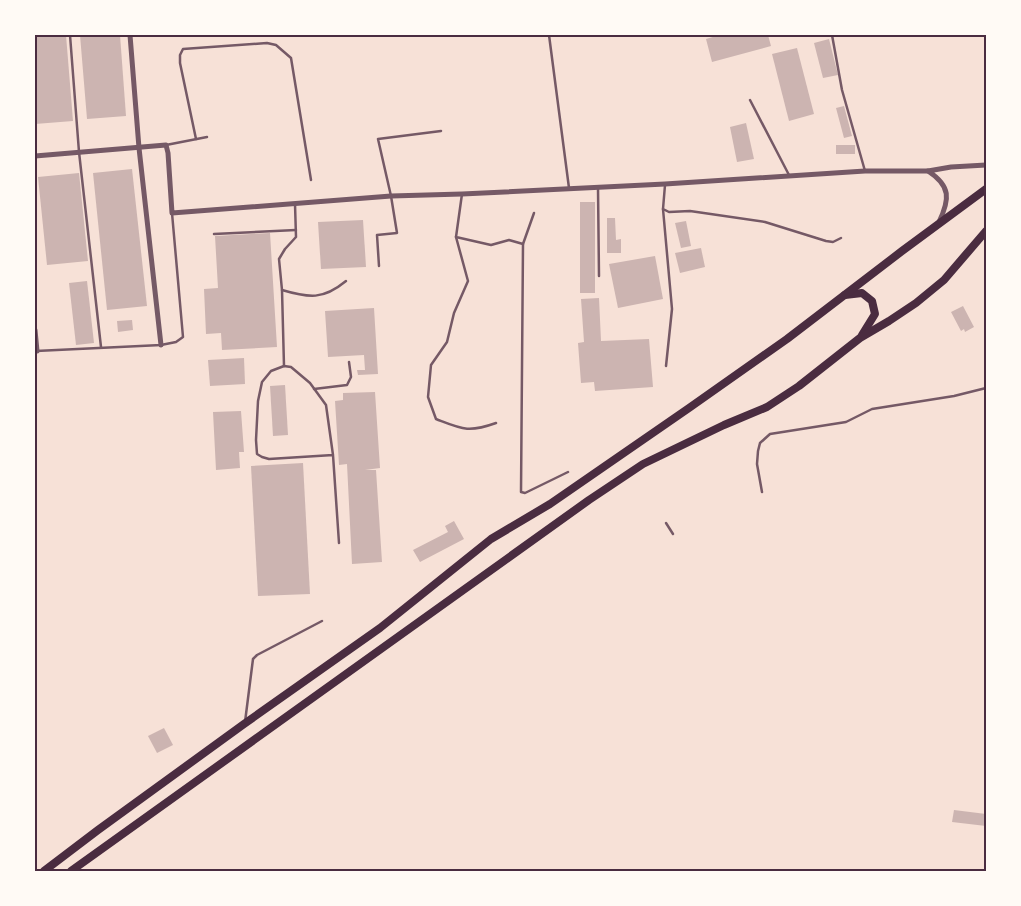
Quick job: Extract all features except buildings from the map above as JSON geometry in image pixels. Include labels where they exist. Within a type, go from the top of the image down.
[{"type":"main road","points":[[44,871],[244,724],[380,628],[491,539],[550,504],[787,339],[986,189]]},
{"type":"main road","points":[[71,871],[589,500],[643,464],[724,425],[767,407],[800,386],[860,338],[910,307],[944,280],[986,231]]},
{"type":"main road","points":[[845,295],[862,293],[872,301],[875,314],[860,338]]},
{"type":"street","points":[[130,35],[161,345]]},
{"type":"street","points":[[35,156],[166,146],[172,213],[391,196],[665,184],[865,171],[928,171],[951,167],[986,165]]},
{"type":"street","points":[[928,171],[945,186],[948,199],[938,224]]},
{"type":"street","points":[[35,330],[36,351]]},
{"type":"lane","points":[[70,35],[79,152],[101,347]]},
{"type":"lane","points":[[549,35],[569,188]]},
{"type":"lane","points":[[832,35],[842,90],[865,171]]},
{"type":"lane","points":[[196,139],[180,62],[180,55],[183,49],[267,43],[276,46],[291,58],[312,180]]},
{"type":"lane","points":[[750,100],[790,176]]},
{"type":"lane","points":[[378,266],[378,235],[397,233],[378,139],[440,131]]},
{"type":"lane","points":[[166,146],[207,137]]},
{"type":"lane","points":[[665,184],[663,209],[672,309],[666,366]]},
{"type":"lane","points":[[598,187],[599,276]]},
{"type":"lane","points":[[462,194],[456,237],[468,281],[454,313],[447,342],[431,365],[428,397],[436,419],[464,430],[483,428],[496,423]]},
{"type":"lane","points":[[284,366],[282,290],[279,259],[284,249],[296,237],[295,203]]},
{"type":"lane","points":[[663,209],[669,212],[690,211],[764,222],[826,241],[834,242],[842,238]]},
{"type":"lane","points":[[36,351],[161,345],[176,342],[182,337],[172,213]]},
{"type":"lane","points":[[534,213],[523,244],[521,492],[525,493],[568,472]]},
{"type":"lane","points":[[214,234],[296,230]]},
{"type":"lane","points":[[456,237],[491,246],[509,240],[523,244]]},
{"type":"lane","points":[[282,290],[308,297],[334,291],[346,281]]},
{"type":"lane","points":[[314,389],[347,385],[351,377],[349,362]]},
{"type":"lane","points":[[332,455],[269,459],[257,454],[258,401],[262,382],[271,371],[284,366],[291,367],[310,383],[326,405],[332,455],[339,543]]},
{"type":"lane","points":[[762,492],[757,464],[758,451],[760,443],[770,434],[846,422],[872,409],[954,396],[986,388]]},
{"type":"lane","points":[[666,523],[673,534]]},
{"type":"lane","points":[[244,724],[253,658],[322,621]]}]
